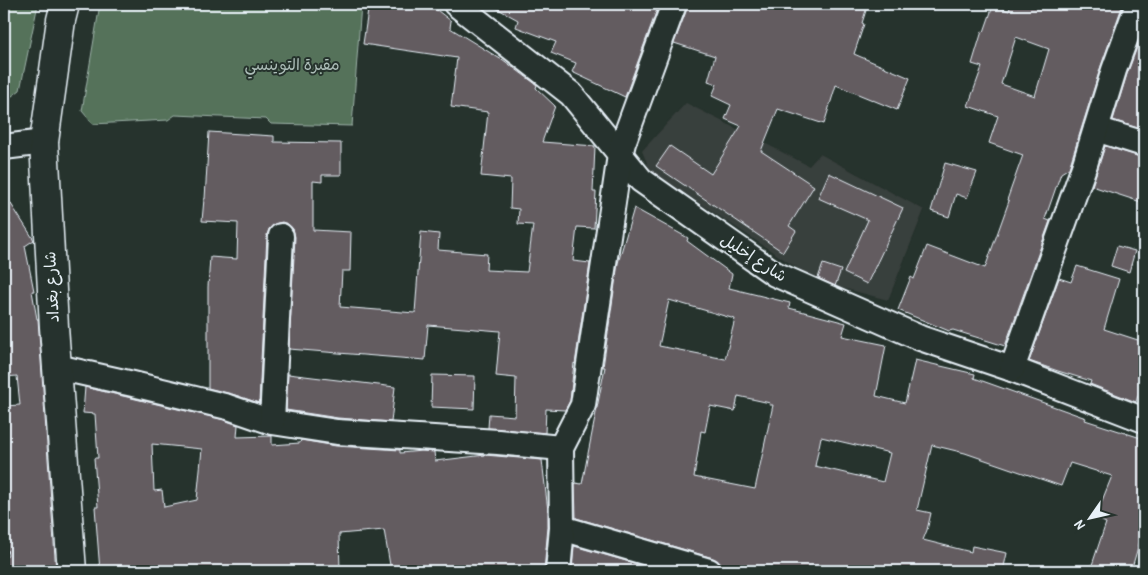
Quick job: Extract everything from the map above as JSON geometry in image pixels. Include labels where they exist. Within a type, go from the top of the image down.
[{"type":"main road","name":"شارع بغداد","points":[[65,4],[61,20],[44,142],[56,367],[72,571]]},
{"type":"street","name":"شارع إخليل","points":[[456,4],[571,94],[641,180],[775,274],[920,338],[1012,369],[1144,420]]},
{"type":"street","points":[[558,571],[562,528],[561,448],[583,405],[620,155],[674,4]]},
{"type":"street","points":[[1012,369],[1085,164],[1114,70],[1138,16]]},
{"type":"street","points":[[1096,129],[1144,144]]},
{"type":"street","points":[[4,147],[44,142]]},
{"type":"street","points":[[272,422],[280,236]]},
{"type":"street","points":[[56,367],[228,407],[272,422],[337,432],[561,448]]},
{"type":"street","points":[[562,528],[709,571]]},
{"type":"shaded area","points":[[686,103],[809,166],[820,154],[924,210],[888,300],[818,280],[650,170],[642,151]]},
{"type":"green space","points":[[4,4],[38,4],[20,90],[4,102]]},
{"type":"green space","name":"مقبرة التوينسي","points":[[100,4],[361,4],[352,126],[271,124],[266,119],[175,115],[168,120],[93,124],[82,111]]},
{"type":"building","points":[[369,4],[429,4],[451,21],[450,28],[502,59],[537,85],[536,88],[555,106],[542,142],[595,146],[593,192],[596,192],[594,228],[577,227],[573,261],[590,263],[570,401],[565,410],[546,409],[545,433],[488,428],[489,414],[515,416],[516,378],[496,376],[500,331],[428,325],[425,360],[289,349],[295,237],[293,229],[288,224],[282,222],[274,224],[269,229],[267,235],[259,403],[208,388],[208,287],[210,257],[237,259],[238,223],[202,221],[209,132],[274,136],[274,142],[341,143],[341,175],[322,175],[322,182],[313,181],[313,230],[351,232],[350,271],[342,271],[340,307],[415,313],[421,232],[439,234],[438,250],[487,254],[486,270],[527,272],[533,225],[518,224],[519,209],[510,208],[511,179],[481,176],[488,112],[451,107],[457,58],[363,44]]},
{"type":"building","points":[[489,4],[659,4],[625,97],[572,72],[576,63],[551,53],[556,42],[516,27],[518,20]]},
{"type":"building","points":[[687,4],[868,4],[862,23],[864,24],[854,54],[910,78],[897,110],[836,85],[824,124],[778,109],[761,151],[814,186],[789,226],[796,231],[783,252],[656,166],[670,146],[711,174],[741,126],[725,119],[731,105],[712,96],[717,84],[708,81],[715,56],[674,43],[687,9]]},
{"type":"building","points":[[1011,4],[1123,4],[1101,66],[1069,168],[1061,173],[1045,219],[1050,221],[1005,346],[953,330],[949,331],[898,310],[911,277],[914,279],[927,246],[985,268],[1023,155],[989,143],[998,116],[968,106],[982,67],[972,64],[982,31],[984,32],[993,6],[1009,11]],"holes":[[[1016,37],[1049,49],[1035,96],[1001,84]]]},
{"type":"building","points":[[1144,29],[1144,130],[1113,120],[1127,74]]},
{"type":"building","points":[[1105,146],[1144,157],[1144,203],[1092,186]]},
{"type":"building","points":[[945,163],[977,172],[967,198],[956,194],[949,217],[931,211]]},
{"type":"building","points":[[829,173],[903,208],[867,284],[844,273],[868,220],[818,198]]},
{"type":"building","points":[[4,193],[34,240],[25,246],[38,319],[56,571],[4,571],[4,557],[8,556],[4,522],[4,406],[20,405],[17,376],[4,377]]},
{"type":"building","points":[[634,208],[688,238],[687,241],[732,274],[729,288],[790,303],[789,308],[846,323],[842,336],[886,345],[876,396],[905,403],[915,360],[975,374],[974,378],[1086,418],[1085,420],[1144,439],[1144,527],[1131,571],[1090,571],[1106,523],[1095,518],[1112,476],[1070,463],[1061,486],[965,453],[932,445],[917,510],[931,513],[923,540],[971,552],[972,546],[1007,553],[1003,571],[722,571],[719,562],[713,558],[576,518],[575,483],[582,484],[605,367],[603,367],[618,263]],"holes":[[[669,300],[735,319],[725,359],[659,346]],[[738,396],[773,405],[755,489],[694,477],[701,431],[705,432],[710,406],[735,411]],[[821,437],[890,453],[883,482],[815,466]]]},
{"type":"building","points":[[1117,246],[1135,251],[1129,272],[1111,266]]},
{"type":"building","points":[[823,264],[841,270],[835,286],[818,278]]},
{"type":"building","points":[[1077,266],[1119,279],[1104,329],[1144,342],[1144,376],[1136,402],[1090,384],[1091,381],[1029,361],[1059,278],[1071,282]]},
{"type":"building","points":[[288,374],[395,387],[391,422],[338,418],[286,410]]},
{"type":"building","points":[[432,375],[475,376],[474,409],[431,407]]},
{"type":"building","points":[[85,387],[224,420],[238,425],[237,437],[272,436],[272,445],[300,443],[301,440],[336,446],[400,450],[400,453],[434,452],[435,461],[485,455],[542,460],[548,511],[544,571],[391,571],[384,530],[339,534],[340,571],[100,571],[95,507],[98,507],[94,458],[98,458],[95,414],[83,413]],"holes":[[[152,444],[202,449],[197,500],[164,507],[162,490],[154,491]]]},
{"type":"building","points":[[574,546],[661,571],[572,571]]}]
